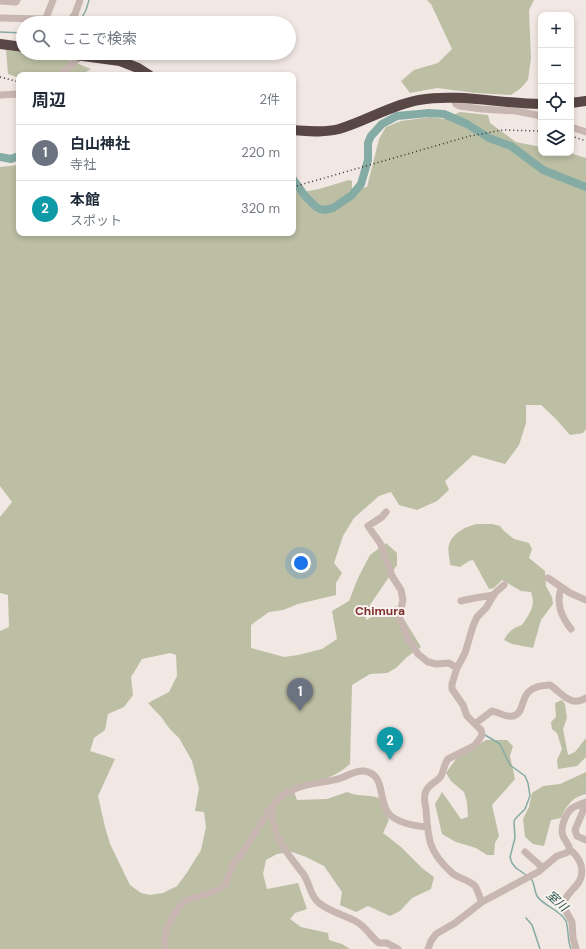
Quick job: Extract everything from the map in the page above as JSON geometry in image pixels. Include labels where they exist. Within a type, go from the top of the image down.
[{"type":"highway","points":[[0,44],[16,46]]},
{"type":"highway","points":[[112,60],[120,61],[144,72]]},
{"type":"highway","points":[[296,130],[324,132],[338,129],[406,103],[430,99],[453,98],[538,104]]},
{"type":"highway","points":[[574,103],[586,101]]},
{"type":"street","points":[[0,1],[16,2],[17,0]]},
{"type":"street","points":[[47,16],[53,0]]},
{"type":"street","points":[[73,16],[80,0]]},
{"type":"street","points":[[0,18],[16,19]]},
{"type":"street","points":[[63,72],[77,60]]},
{"type":"street","points":[[0,94],[16,94]]},
{"type":"street","points":[[453,98],[456,104],[460,106],[481,109],[516,110],[538,115]]},
{"type":"street","points":[[574,128],[586,132]]},
{"type":"street","points":[[386,512],[382,517],[368,526],[380,543],[391,575],[403,594],[403,600],[399,613],[400,622],[407,637],[423,659],[432,664],[449,663],[457,668]]},
{"type":"street","points":[[548,578],[561,588],[586,600]]},
{"type":"street","points":[[482,902],[475,886],[471,882],[457,878],[435,854],[429,842],[425,792],[441,776],[445,763],[448,759],[474,746],[482,733],[476,723],[467,716],[463,705],[452,689],[452,684],[457,668],[465,653],[477,617],[486,608],[494,595],[504,584]]},
{"type":"street","points":[[561,588],[559,595],[560,611],[571,629]]},
{"type":"street","points":[[461,601],[474,597],[494,595]]},
{"type":"street","points":[[476,723],[492,711],[508,716],[515,716],[520,712],[528,692],[536,686],[550,685],[567,699],[576,702],[586,698]]},
{"type":"street","points":[[165,949],[165,935],[176,911],[185,901],[226,886],[233,864],[274,804],[282,796],[308,784],[333,780],[364,771],[376,776],[379,783],[382,800],[390,815],[408,823],[427,827]]},
{"type":"street","points":[[585,802],[575,830],[577,836],[586,840]]},
{"type":"street","points":[[576,949],[573,938],[572,922],[563,906],[565,898],[578,887],[583,875],[580,862],[575,853],[570,850],[562,832],[564,820],[572,809],[585,802]]},
{"type":"street","points":[[274,804],[272,815],[275,832],[288,856],[305,876],[315,899],[324,906],[363,926],[379,943],[388,943],[398,949]]},
{"type":"street","points":[[428,949],[436,934],[455,923],[482,902],[532,876],[557,856],[566,854],[570,850]]},
{"type":"street","points":[[526,852],[543,868]]},
{"type":"green space","points":[[427,0],[534,0],[529,10],[531,58],[528,80],[521,88],[511,95],[476,93],[437,88],[410,93],[401,81],[414,70],[438,63],[452,49],[431,4]]},
{"type":"green space","points":[[6,50],[16,52],[16,60],[68,60],[91,69],[86,72],[16,72],[16,77],[8,74]]},
{"type":"green space","points":[[460,112],[488,115],[490,123],[516,142],[538,146],[538,156],[574,156],[574,154],[586,158],[586,429],[583,433],[570,435],[541,405],[526,405],[526,423],[519,445],[505,464],[473,455],[445,481],[449,490],[437,501],[417,510],[399,505],[391,492],[379,496],[354,518],[343,536],[334,563],[342,573],[336,583],[336,595],[298,604],[283,610],[269,612],[251,625],[251,648],[284,657],[322,649],[337,639],[332,611],[349,601],[358,578],[370,555],[386,543],[397,553],[397,565],[366,611],[366,620],[379,613],[386,613],[396,606],[421,647],[407,657],[396,668],[387,673],[370,674],[352,685],[350,764],[330,777],[293,789],[297,800],[327,799],[347,792],[379,798],[383,810],[389,820],[383,833],[434,877],[431,889],[412,898],[400,911],[390,916],[368,906],[356,912],[340,905],[342,892],[324,866],[292,852],[277,854],[266,860],[263,874],[267,889],[298,883],[307,909],[295,913],[290,919],[301,927],[328,933],[329,940],[342,944],[350,949],[0,949],[0,631],[9,627],[8,595],[0,593],[0,517],[12,502],[0,486],[0,167],[16,165],[16,236],[296,236],[296,191],[298,193],[319,189],[349,180],[352,181],[352,189],[367,187],[379,139],[386,127],[401,121],[431,117],[443,119]],"holes":[[[170,653],[176,655],[177,676],[169,692],[148,703],[179,738],[192,761],[199,788],[195,811],[204,812],[206,827],[201,850],[177,886],[163,893],[150,895],[141,893],[130,885],[110,844],[105,827],[98,796],[115,759],[90,751],[94,738],[105,730],[108,714],[124,707],[133,695],[131,677],[142,659]]]},
{"type":"green space","points":[[477,524],[492,524],[500,526],[514,539],[529,543],[532,549],[529,558],[545,571],[546,586],[552,597],[553,604],[541,620],[533,648],[512,644],[504,640],[512,630],[522,625],[530,613],[533,601],[531,592],[521,591],[502,580],[494,588],[489,589],[473,560],[460,567],[450,565],[448,549],[453,537],[469,526]]},
{"type":"green space","points":[[562,700],[565,704],[567,718],[563,729],[568,755],[575,752],[586,738],[586,757],[577,766],[558,769],[557,760],[562,749],[557,733],[552,729],[551,722],[556,717],[555,703]]},
{"type":"green space","points":[[486,740],[507,740],[513,746],[510,756],[515,779],[492,805],[499,836],[495,843],[494,855],[487,855],[476,848],[456,842],[442,834],[435,804],[442,792],[461,819],[468,817],[467,802],[464,792],[451,781],[446,773],[456,759]]},
{"type":"green space","points":[[586,772],[586,794],[573,800],[561,818],[551,820],[544,846],[533,844],[525,837],[523,819],[529,807],[532,793],[543,786],[560,784]]},
{"type":"waterway","points":[[83,16],[89,0]]},
{"type":"waterway","points":[[0,32],[16,33]]},
{"type":"waterway","points":[[296,183],[305,196],[316,207],[325,210],[333,208],[352,195],[361,184],[368,160],[368,143],[371,136],[382,124],[397,116],[429,113],[444,114],[467,124],[489,138],[511,146],[543,170],[586,187]]},
{"type":"waterway","points":[[0,157],[11,159],[16,157]]},
{"type":"waterway","points":[[485,735],[500,744],[510,765],[525,776],[528,783],[530,796],[525,809],[514,822],[515,838],[510,857],[516,868],[526,875]]},
{"type":"waterway","name":"室川","points":[[531,879],[537,896],[543,902],[560,913],[566,921],[571,949]]},
{"type":"waterway","points":[[526,918],[532,925],[540,949]]},
{"type":"railway","points":[[0,77],[16,81]]},
{"type":"railway","points":[[296,186],[470,136],[503,130],[538,131]]},
{"type":"railway","points":[[574,137],[586,141]]},
{"type":"place","name":"白山神社","points":[[300,711]]},
{"type":"place","name":"本館","points":[[390,760]]},
{"type":"district","name":"Chimura","points":[[380,611]]}]
